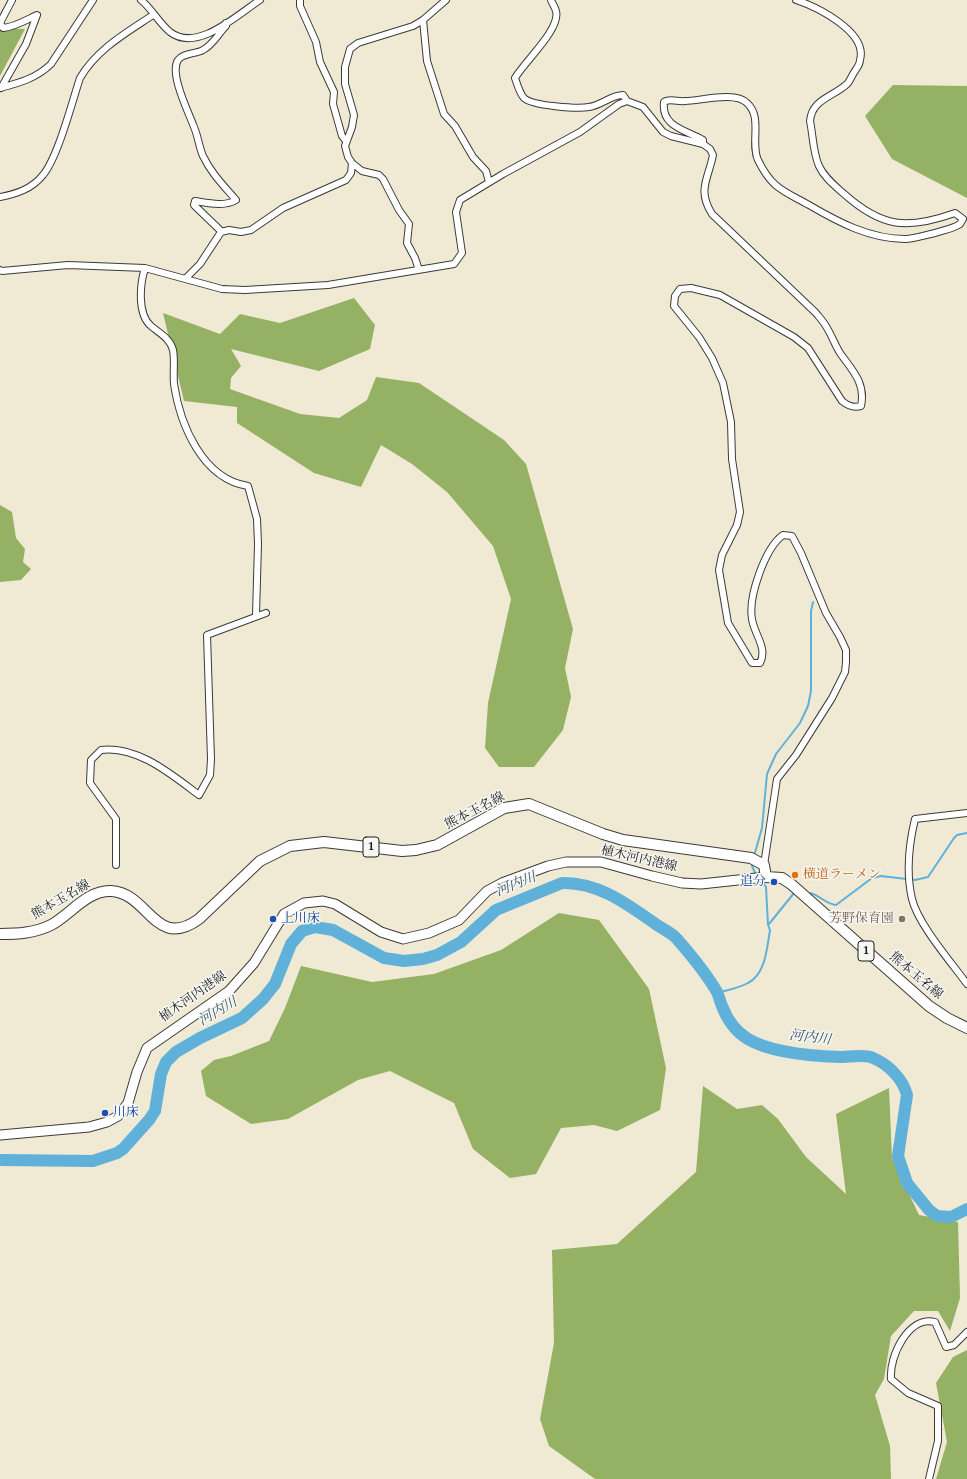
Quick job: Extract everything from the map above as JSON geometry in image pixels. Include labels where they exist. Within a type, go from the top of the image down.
[{"type":"main road","name":"熊本玉名線","points":[[0,934],[39,930],[60,920],[94,895],[110,891],[126,896],[164,926],[175,930],[188,927],[199,919],[260,861],[290,846],[324,842],[402,851],[416,850],[437,845],[504,808],[529,804],[603,834],[623,840],[751,858],[764,865]]},
{"type":"main road","name":"植木河内港線","points":[[0,1135],[88,1127],[108,1122],[118,1116],[128,1103],[137,1072],[147,1048],[229,991],[254,963],[284,914],[304,903],[323,901],[335,904],[381,932],[403,939],[429,933],[459,920],[488,891],[502,883],[548,866],[566,862],[601,862],[667,879],[701,884],[766,877]]},
{"type":"main road","points":[[764,865],[766,877]]},
{"type":"main road","name":"熊本玉名線","points":[[766,877],[782,878],[791,884],[929,1006],[947,1018],[967,1028]]},
{"type":"street","points":[[1,88],[26,44],[37,14],[22,20],[13,27],[4,28],[0,23],[12,0]]},
{"type":"street","points":[[1,88],[34,77],[43,72],[51,64],[93,0]]},
{"type":"street","points":[[141,0],[153,15],[175,36],[192,39],[203,36],[226,23],[260,0]]},
{"type":"street","points":[[300,0],[300,6],[316,42],[320,62],[334,92],[333,104],[342,136],[346,141]]},
{"type":"street","points":[[419,270],[415,258],[407,243],[409,224],[396,206],[387,183],[379,175],[362,171],[352,163],[346,151],[346,141],[352,127],[354,115],[345,84],[345,67],[350,50],[362,41],[413,26],[423,20],[446,0]]},
{"type":"street","points":[[550,0],[557,12],[554,26],[520,68],[515,78],[524,98],[534,103],[570,108],[589,107],[602,103],[616,95],[623,95],[627,101],[643,107],[663,132],[671,136],[702,144],[710,149],[713,155],[704,183],[704,197],[709,210],[816,313],[828,328],[839,352],[856,374],[863,397],[861,406],[847,406],[842,401],[808,348],[794,337],[720,295],[691,288],[680,289],[675,296],[674,306],[699,337],[712,358],[723,383],[730,422],[732,459],[740,512],[737,525],[722,555],[719,570],[724,611],[728,623],[752,663],[760,663],[763,649],[751,619],[755,590],[768,554],[775,542],[783,535],[792,536],[801,553],[826,612],[840,636],[846,650],[845,672],[832,698],[796,755],[777,779],[764,865]]},
{"type":"street","points":[[702,144],[703,140],[677,128],[667,120],[664,113],[664,102],[667,100],[686,102],[703,98],[736,98],[746,101],[753,111],[755,121],[754,150],[758,160],[776,187],[842,224],[887,236],[905,239],[937,232],[960,224],[963,219],[955,213],[934,221],[909,225],[876,217],[860,208],[826,176],[819,165],[810,121],[810,114],[818,103],[847,84],[860,60],[861,52],[853,35],[822,11],[796,0]]},
{"type":"street","points":[[0,197],[15,194],[43,176],[54,155],[80,78],[86,68],[105,48],[153,15]]},
{"type":"street","points":[[423,20],[427,61],[444,114],[455,126],[472,155],[486,171],[489,182]]},
{"type":"street","points":[[222,232],[194,205],[195,202],[216,204],[236,200],[217,178],[203,156],[194,125],[185,108],[178,83],[176,66],[180,57],[202,51],[211,45],[226,26],[226,23]]},
{"type":"street","points":[[0,270],[2,272],[68,265],[145,268],[222,289],[246,290],[328,285],[373,276],[454,264],[458,262],[462,253],[456,212],[457,205],[460,200],[489,182],[580,132],[619,104],[627,101]]},
{"type":"street","points":[[186,278],[200,264],[222,232],[229,230],[241,232],[251,230],[283,208],[346,180],[351,172],[352,163]]},
{"type":"street","points":[[145,268],[142,285],[143,314],[151,326],[157,329],[168,340],[173,350],[174,386],[182,418],[194,443],[210,466],[230,481],[248,486],[257,519],[256,615]]},
{"type":"street","points":[[116,865],[116,819],[90,783],[91,760],[101,750],[107,749],[135,754],[172,774],[199,795],[210,775],[211,759],[206,635],[256,615],[266,613]]},
{"type":"street","points":[[967,813],[915,819],[911,835],[910,878],[912,900],[924,922],[967,984]]},
{"type":"street","points":[[929,1479],[938,1441],[938,1406],[908,1393],[891,1379],[893,1358],[909,1332],[921,1322],[927,1320],[935,1322],[946,1347],[954,1344],[967,1332]]},
{"type":"green space","points":[[0,28],[25,29],[0,76]]},
{"type":"green space","points":[[893,85],[967,86],[967,198],[892,159],[865,116]]},
{"type":"green space","points":[[354,298],[375,325],[370,349],[319,371],[231,349],[241,366],[231,378],[230,389],[300,414],[339,418],[367,400],[376,377],[419,383],[504,440],[526,464],[573,629],[565,668],[571,697],[563,730],[534,767],[499,767],[485,748],[488,703],[511,599],[493,546],[447,492],[412,464],[381,445],[361,487],[314,473],[237,423],[237,407],[184,401],[163,313],[220,334],[240,314],[280,323]]},
{"type":"green space","points":[[0,505],[12,512],[16,538],[25,549],[23,562],[31,569],[21,580],[0,582]]},
{"type":"green space","points":[[559,913],[599,920],[649,989],[666,1068],[660,1110],[617,1131],[594,1125],[561,1128],[536,1174],[510,1178],[473,1149],[454,1103],[390,1071],[358,1080],[288,1119],[251,1124],[206,1096],[201,1071],[214,1060],[231,1056],[269,1041],[285,1008],[301,966],[372,982],[434,974],[501,950]]},
{"type":"green space","points":[[703,1086],[737,1109],[762,1105],[778,1119],[806,1157],[846,1194],[836,1114],[889,1088],[892,1158],[919,1215],[958,1222],[960,1298],[950,1331],[938,1311],[914,1311],[891,1336],[884,1379],[875,1395],[890,1446],[891,1479],[595,1479],[549,1446],[540,1419],[554,1343],[552,1250],[617,1244],[696,1172]]},
{"type":"green space","points":[[967,1350],[967,1479],[936,1479],[947,1442],[936,1383],[953,1357]]},
{"type":"waterway","points":[[754,856],[762,828],[767,774],[776,754],[800,723],[808,706],[811,691],[811,611],[813,602]]},
{"type":"waterway","points":[[810,893],[836,905],[872,878],[881,876],[915,880],[928,877],[954,838],[957,835],[967,833]]},
{"type":"waterway","points":[[753,863],[752,866],[756,875]]},
{"type":"waterway","points":[[718,993],[737,988],[754,979],[759,973],[765,960],[770,930],[768,925],[766,887],[762,881]]},
{"type":"waterway","name":"河内川","points":[[0,1160],[93,1161],[117,1153],[123,1149],[149,1120],[155,1111],[161,1074],[166,1062],[176,1052],[200,1038],[242,1018],[263,999],[275,984],[291,944],[302,931],[315,927],[333,930],[384,958],[404,961],[423,959],[437,955],[461,942],[496,910],[562,883],[588,886],[612,896],[673,935],[708,978],[717,992],[724,1011],[732,1025],[748,1039],[768,1048],[805,1055],[829,1057],[869,1057],[879,1061],[889,1068],[902,1083],[907,1095],[898,1156],[907,1183],[929,1210],[937,1216],[951,1217],[967,1209]]},
{"type":"waterway","points":[[769,924],[794,893]]},
{"type":"place","name":"横道ラーメン","points":[[795,875]]},
{"type":"place","name":"追分","points":[[774,882]]},
{"type":"place","name":"上川床","points":[[273,919]]},
{"type":"place","name":"芳野保育園","points":[[902,919]]},
{"type":"place","name":"川床","points":[[105,1113]]}]
